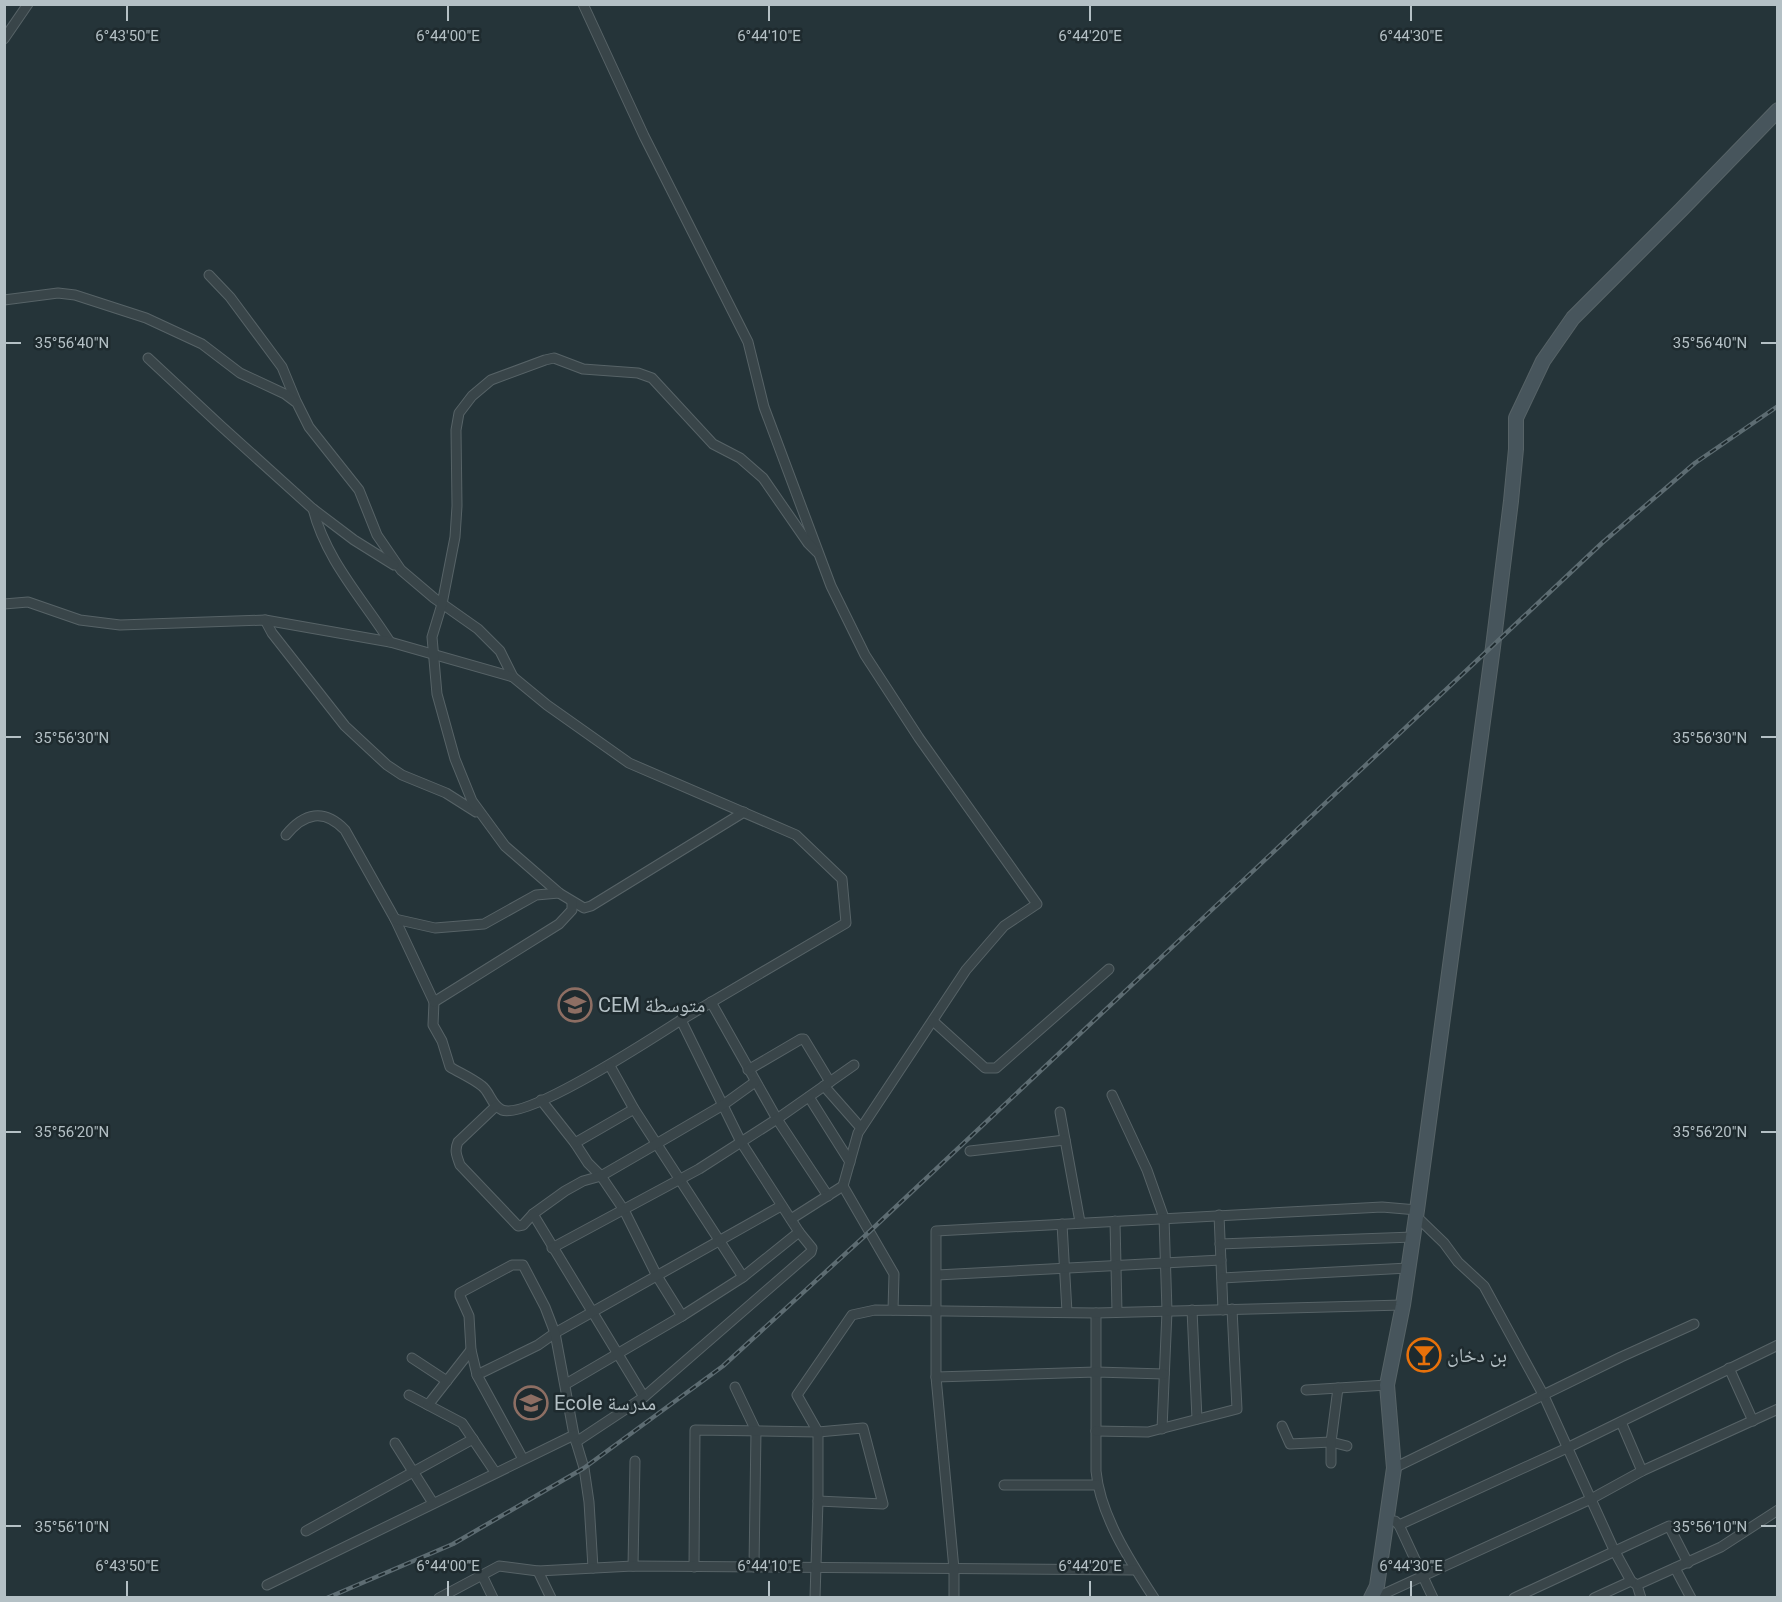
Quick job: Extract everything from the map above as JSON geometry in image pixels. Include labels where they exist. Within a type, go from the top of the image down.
[{"type":"street","points":[[4,39],[28,4]]},
{"type":"street","points":[[583,4],[644,136],[748,342],[764,407],[831,586],[865,655],[919,738],[1037,904],[1004,926],[966,970],[858,1133],[843,1186],[791,1219]]},
{"type":"street","points":[[1373,1598],[1377,1586],[1394,1468],[1387,1384],[1403,1305],[1417,1213],[1498,605],[1516,449],[1516,418],[1544,361],[1573,318],[1778,110]]},
{"type":"street","points":[[209,274],[230,297],[282,367],[309,428],[359,490],[377,535],[401,570]]},
{"type":"street","points":[[4,300],[58,293],[75,295],[146,318],[202,344],[240,373],[285,394],[297,403]]},
{"type":"street","points":[[148,358],[313,508],[354,540],[401,570],[442,604],[478,629],[500,651],[513,677]]},
{"type":"street","points":[[744,812],[599,902],[584,908],[559,893],[505,846],[481,815],[472,801],[454,759],[437,694],[432,653],[432,637],[442,604],[455,537],[456,430],[459,413],[472,396],[491,380],[554,358],[583,369],[638,373],[652,378],[713,444],[740,458],[763,478],[808,543],[819,553]]},
{"type":"street","points":[[313,508],[327,548],[348,585],[372,614],[390,642]]},
{"type":"street","points":[[4,604],[27,602],[80,620],[120,625],[265,620],[390,642],[513,677],[547,705],[629,763],[796,835],[842,879],[846,924],[681,1020],[610,1066],[541,1100],[508,1111],[496,1106],[484,1087],[450,1067],[442,1041],[433,1025],[434,1002],[395,920],[351,839],[338,823],[327,818],[309,816],[299,820],[286,835]]},
{"type":"street","points":[[265,620],[272,633],[345,726],[387,765],[402,775],[446,793],[481,815]]},
{"type":"street","points":[[395,920],[435,928],[484,924],[536,895],[559,893]]},
{"type":"street","points":[[434,1002],[559,924],[572,910],[572,902]]},
{"type":"street","points":[[933,1021],[985,1068],[996,1068],[1109,969]]},
{"type":"street","points":[[711,1002],[777,1119],[828,1196]]},
{"type":"street","points":[[267,1585],[495,1472],[575,1438],[644,1397],[811,1252],[812,1248],[799,1232],[741,1142],[681,1020]]},
{"type":"street","points":[[748,1070],[804,1039],[827,1084],[861,1128]]},
{"type":"street","points":[[552,1248],[681,1179],[777,1119],[854,1065]]},
{"type":"street","points":[[610,1066],[634,1108],[743,1277]]},
{"type":"street","points":[[496,1106],[458,1142],[455,1148],[456,1155],[460,1165],[515,1225],[523,1225],[533,1214],[583,1181],[601,1176],[723,1105],[755,1082]]},
{"type":"street","points":[[1112,1095],[1147,1170],[1164,1218],[1167,1311],[1162,1429]]},
{"type":"street","points":[[809,1097],[850,1162]]},
{"type":"street","points":[[541,1100],[588,1163],[601,1176],[624,1210],[657,1276],[682,1316]]},
{"type":"street","points":[[575,1143],[634,1108]]},
{"type":"street","points":[[1060,1112],[1080,1222]]},
{"type":"street","points":[[970,1150],[1065,1140]]},
{"type":"street","points":[[843,1186],[868,1233],[894,1274],[893,1310]]},
{"type":"street","points":[[477,1375],[538,1345],[555,1333],[782,1206]]},
{"type":"street","points":[[954,1598],[954,1569],[936,1377],[936,1231],[1383,1207],[1417,1213],[1458,1262],[1484,1286],[1544,1396],[1614,1550],[1641,1598]]},
{"type":"street","points":[[533,1214],[644,1397]]},
{"type":"street","points":[[1096,1431],[1148,1432],[1237,1409],[1228,1310],[1222,1278],[1219,1215]]},
{"type":"street","points":[[1115,1221],[1118,1312]]},
{"type":"street","points":[[1062,1224],[1067,1312]]},
{"type":"street","points":[[566,1384],[682,1316],[743,1277],[799,1232]]},
{"type":"street","points":[[1220,1244],[1413,1237]]},
{"type":"street","points":[[937,1275],[1221,1260]]},
{"type":"street","points":[[523,1459],[477,1375],[471,1350],[470,1316],[459,1296],[460,1293],[512,1264],[523,1265],[555,1333],[575,1438],[584,1469],[589,1502],[593,1568]]},
{"type":"street","points":[[1222,1278],[1408,1268]]},
{"type":"street","points":[[815,1598],[818,1432],[797,1395],[852,1315],[875,1310],[1096,1313],[1403,1305]]},
{"type":"street","points":[[1192,1310],[1197,1419]]},
{"type":"street","points":[[1096,1313],[1097,1485],[1102,1503],[1135,1570],[1154,1598]]},
{"type":"street","points":[[1394,1468],[1621,1357],[1694,1324]]},
{"type":"street","points":[[1399,1525],[1567,1448],[1778,1345]]},
{"type":"street","points":[[428,1405],[471,1350]]},
{"type":"street","points":[[412,1358],[447,1381]]},
{"type":"street","points":[[1729,1368],[1753,1421]]},
{"type":"street","points":[[936,1377],[1096,1372],[1164,1374]]},
{"type":"street","points":[[1306,1390],[1387,1384]]},
{"type":"street","points":[[735,1387],[756,1431],[753,1567]]},
{"type":"street","points":[[1331,1463],[1331,1442],[1338,1388]]},
{"type":"street","points":[[409,1395],[462,1423],[495,1472]]},
{"type":"street","points":[[1373,1598],[1591,1499],[1642,1472],[1778,1409]]},
{"type":"street","points":[[1621,1422],[1642,1472]]},
{"type":"street","points":[[1282,1426],[1290,1444],[1331,1442],[1347,1446]]},
{"type":"street","points":[[694,1567],[695,1430],[818,1432],[863,1428],[883,1504],[818,1501]]},
{"type":"street","points":[[306,1531],[473,1438]]},
{"type":"street","points":[[395,1443],[433,1503]]},
{"type":"street","points":[[633,1566],[635,1461]]},
{"type":"street","points":[[1004,1485],[1097,1485]]},
{"type":"street","points":[[1594,1598],[1688,1563],[1721,1547],[1778,1510]]},
{"type":"street","points":[[1387,1513],[1399,1525],[1433,1598]]},
{"type":"street","points":[[1514,1598],[1669,1526],[1688,1563]]},
{"type":"street","points":[[439,1598],[499,1566],[538,1571],[633,1566],[1135,1570]]},
{"type":"street","points":[[1675,1568],[1691,1598]]},
{"type":"street","points":[[538,1571],[551,1598]]},
{"type":"street","points":[[482,1575],[493,1598]]},
{"type":"railway","points":[[327,1598],[453,1544],[584,1468],[723,1366],[868,1233],[1602,543],[1695,463],[1778,406]]},
{"type":"place","name":"CEM متوسطة","points":[[575,1005]]},
{"type":"place","name":"بن دخان","points":[[1424,1355]]},
{"type":"place","name":"Ecole مدرسة","points":[[531,1403]]}]
